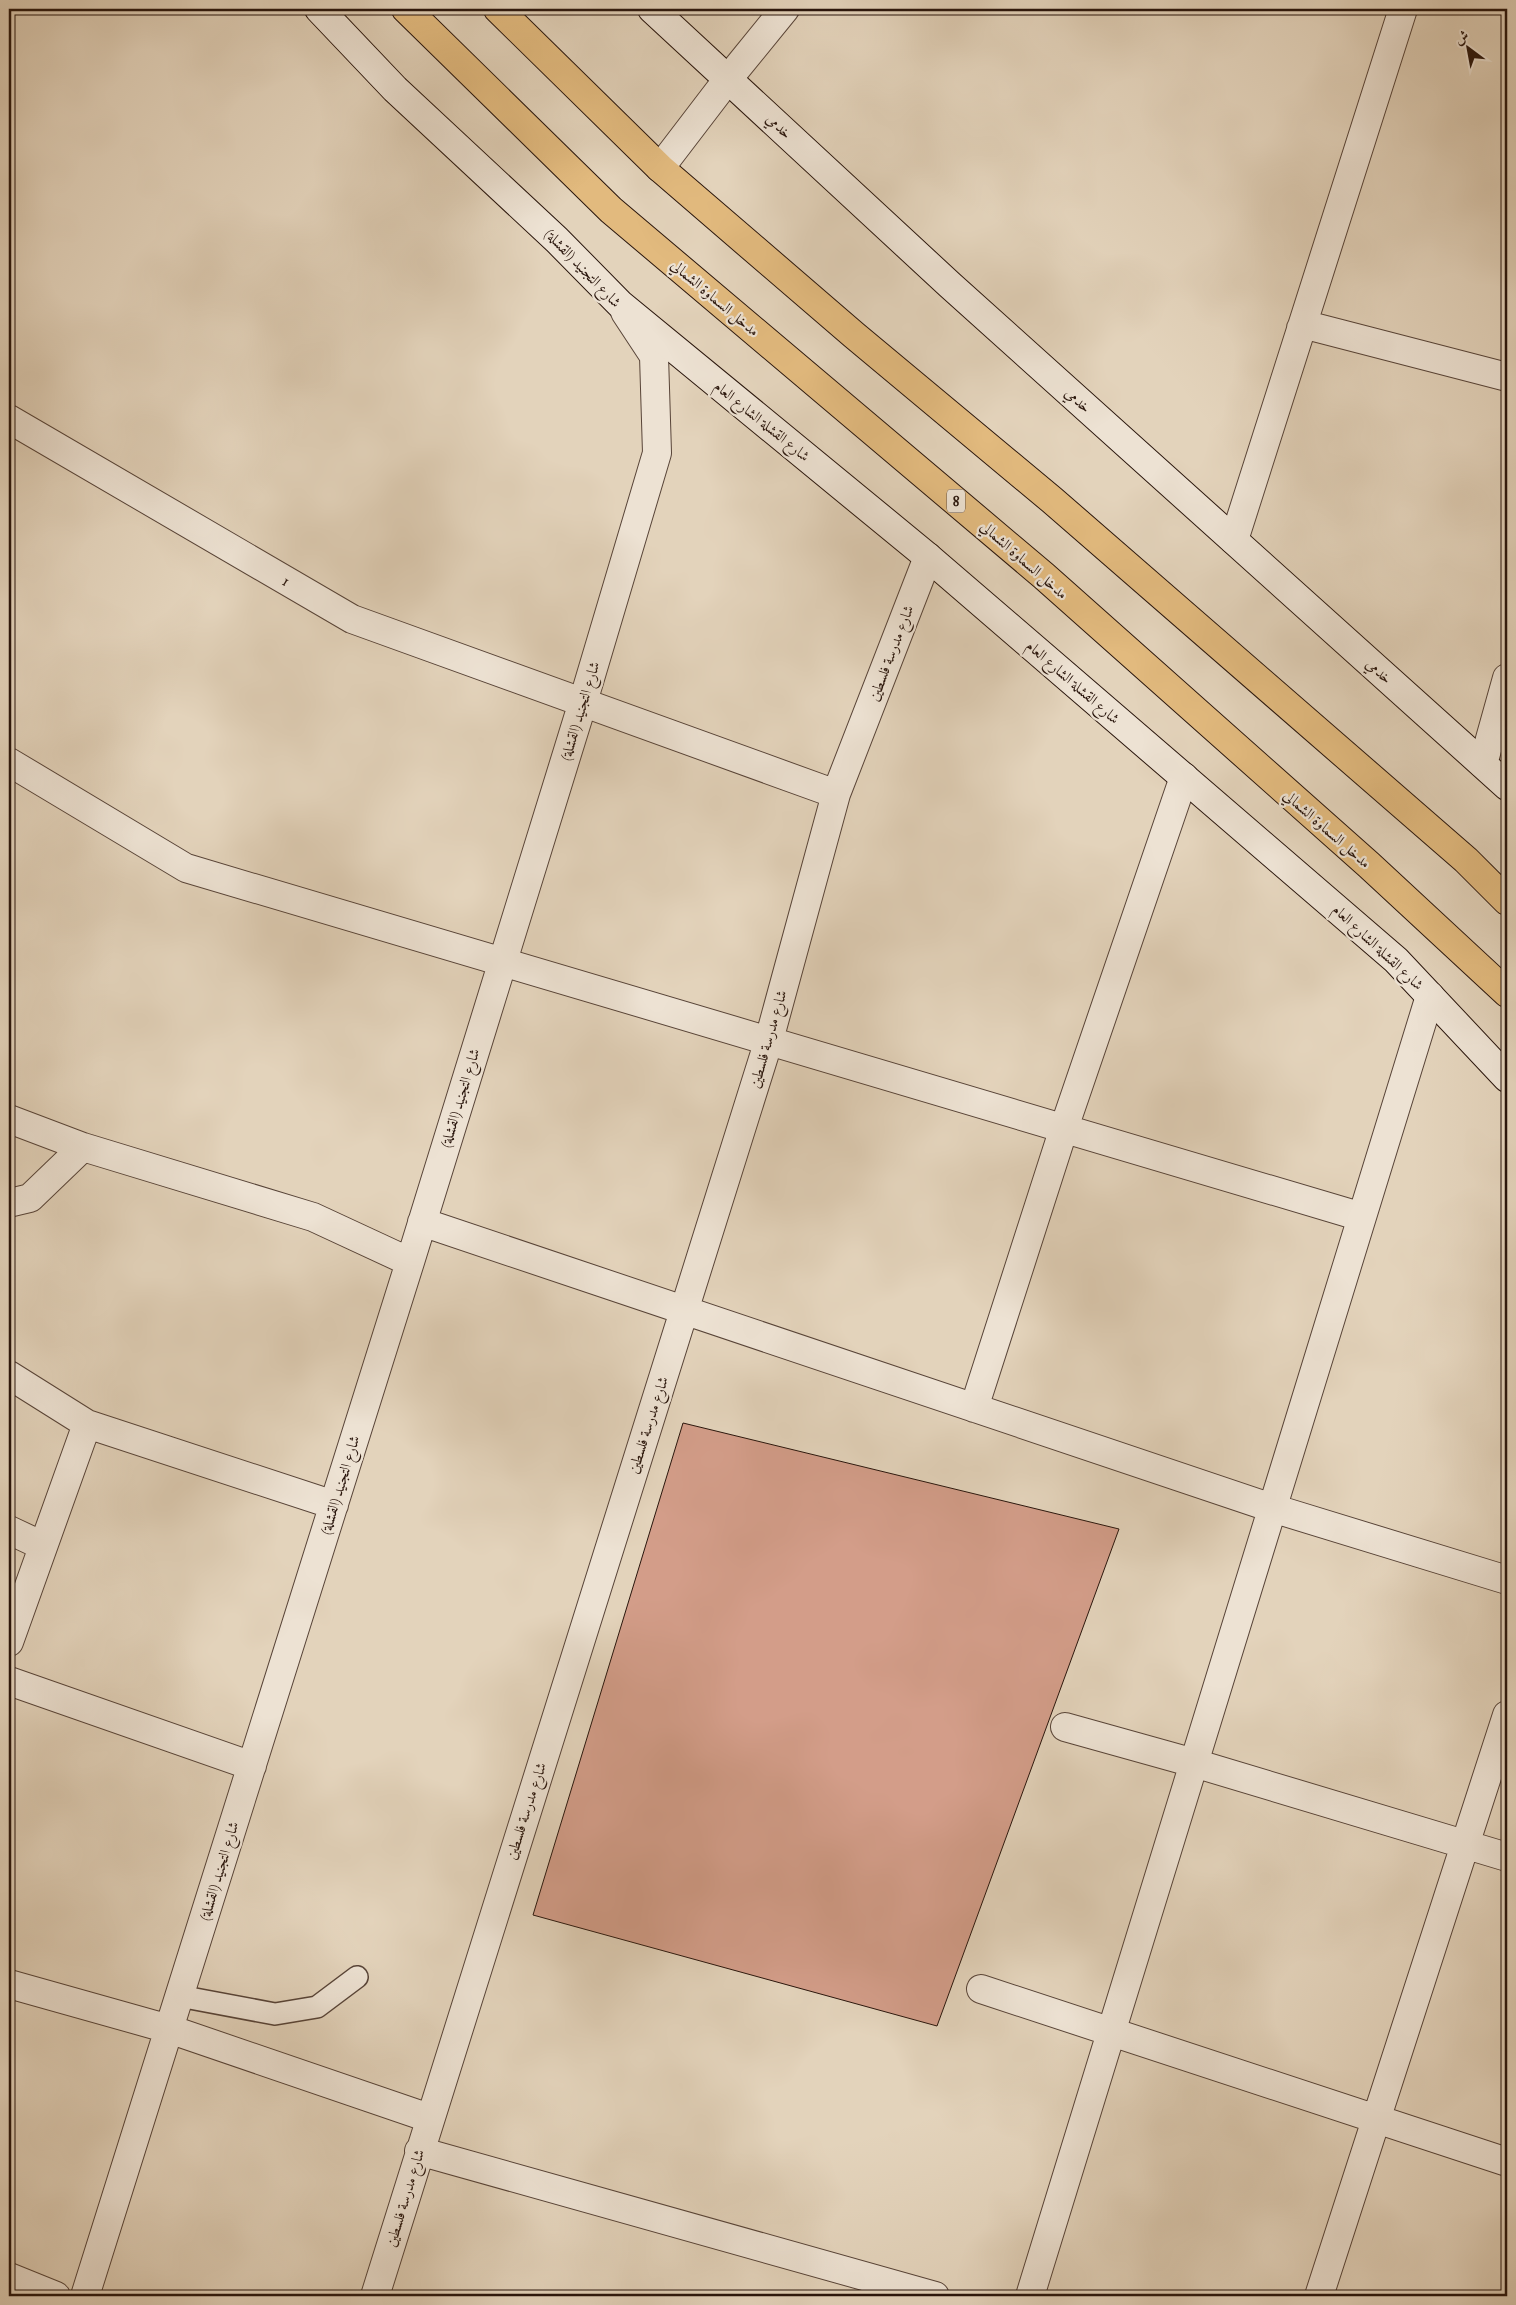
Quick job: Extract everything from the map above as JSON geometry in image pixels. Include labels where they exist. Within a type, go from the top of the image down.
[{"type":"highway","name":"مدخل السماوة الشمالي","points":[[406,9],[611,210],[1044,576],[1369,865],[1507,993]]},
{"type":"highway","points":[[498,9],[660,168],[854,335],[1052,500],[1466,860],[1507,901]]},
{"type":"street","name":"شارع التجنيد (القشلة)","points":[[85,2296],[410,1262],[583,702],[657,453],[654,356],[620,304],[556,240],[395,89],[319,9]]},
{"type":"street","name":"خدمي","points":[[652,9],[950,285],[1507,786]]},
{"type":"street","points":[[660,168],[728,79],[785,9]]},
{"type":"street","points":[[1234,540],[1403,9]]},
{"type":"street","name":"شارع القشلة الشارع العام","points":[[620,304],[928,557],[1396,960],[1507,1078]]},
{"type":"street","points":[[1301,328],[1310,326],[1507,377]]},
{"type":"street","name":"1","points":[[9,419],[352,619],[836,794]]},
{"type":"street","name":"شارع مدرسة فلسطين","points":[[375,2296],[429,2118],[769,1040],[836,794],[928,557]]},
{"type":"street","points":[[1483,764],[1507,678]]},
{"type":"street","points":[[9,762],[186,868],[502,960],[1362,1217]]},
{"type":"street","points":[[974,1408],[1064,1128],[1184,777]]},
{"type":"street","points":[[1030,2296],[1430,996]]},
{"type":"street","points":[[9,1119],[83,1147],[313,1217],[410,1262]]},
{"type":"street","points":[[9,1202],[30,1198],[83,1147]]},
{"type":"street","points":[[422,1222],[1272,1508],[1507,1580]]},
{"type":"street","points":[[9,1375],[87,1424],[334,1505]]},
{"type":"street","points":[[9,1642],[87,1424]]},
{"type":"street","points":[[9,1530],[43,1546]]},
{"type":"street","points":[[9,1681],[252,1766]]},
{"type":"street","points":[[1318,2296],[1507,1714]]},
{"type":"street","points":[[1064,1727],[1194,1762],[1507,1857]]},
{"type":"street","points":[[9,1984],[169,2029],[429,2118]]},
{"type":"street","points":[[981,1988],[1507,2162]]},
{"type":"street","points":[[419,2151],[936,2296]]},
{"type":"street","points":[[9,2277],[56,2296]]},
{"type":"lane","points":[[179,1996],[275,2014],[317,2007],[357,1977]]},
{"type":"building","points":[[683,1423],[1119,1529],[937,2026],[533,1915]]}]
